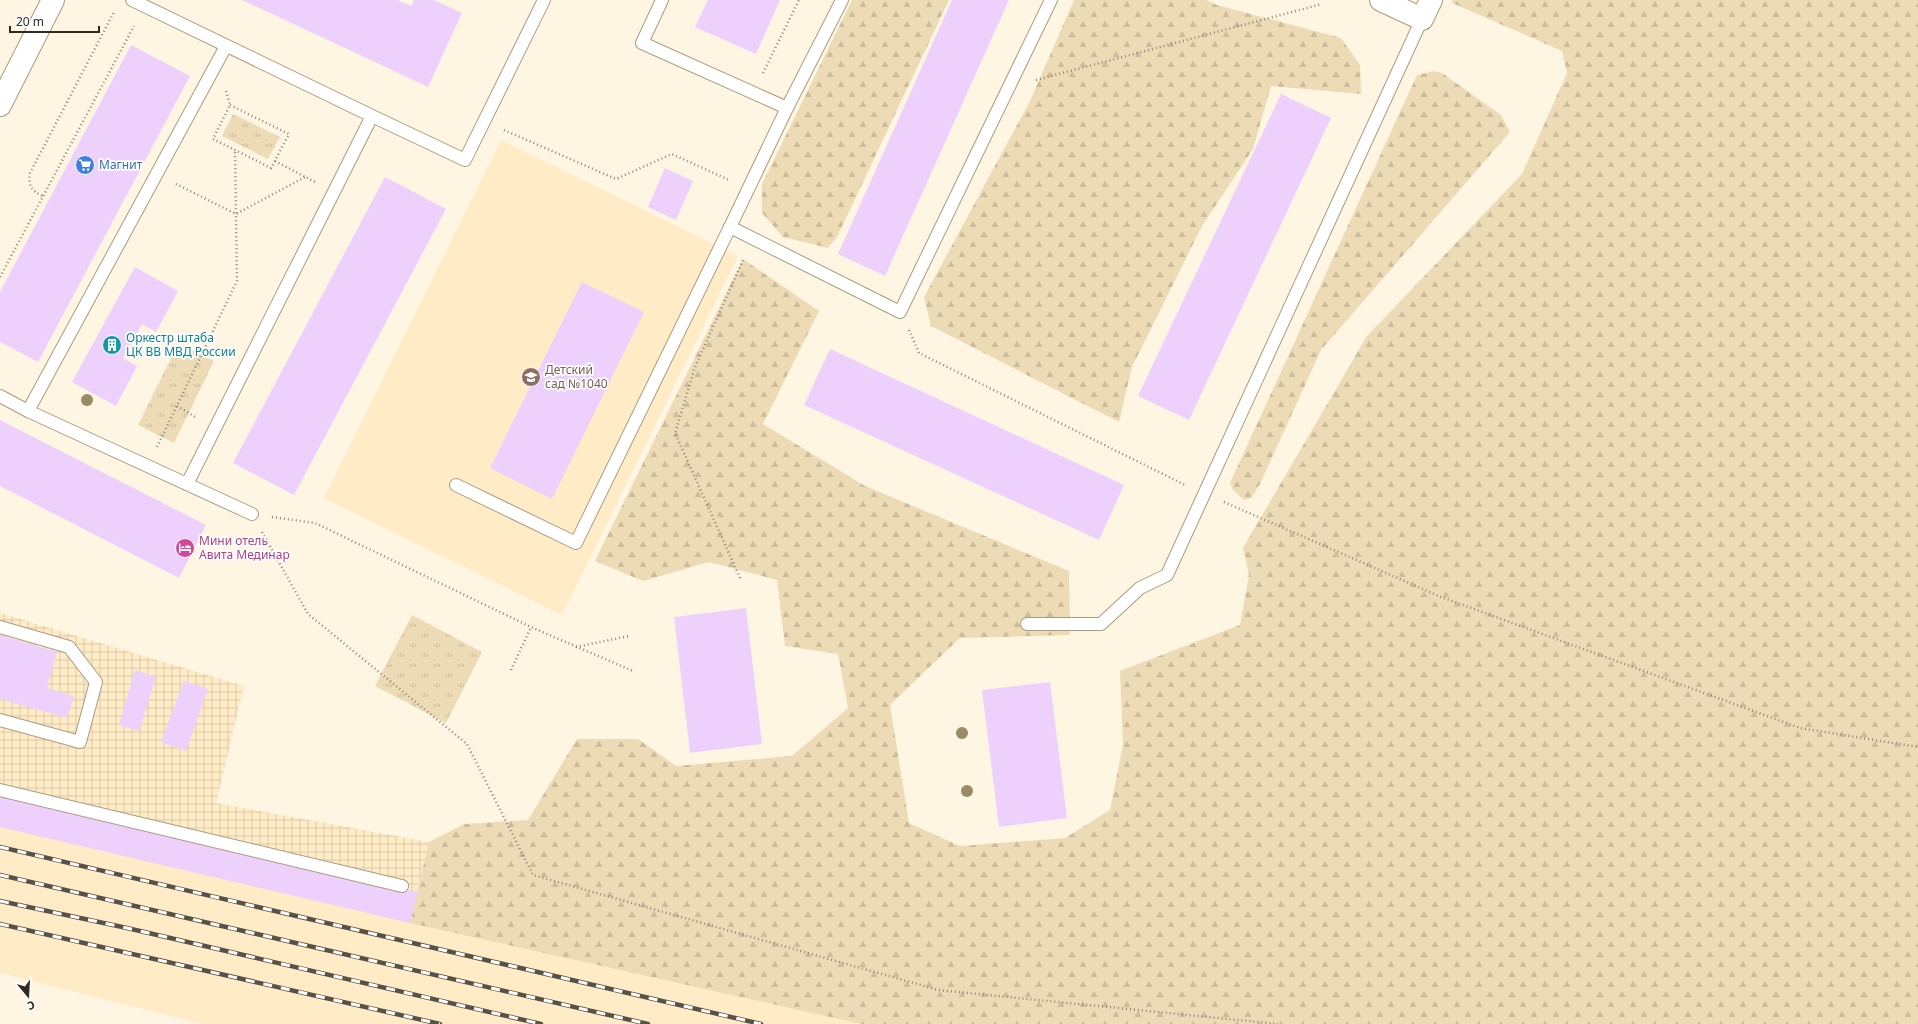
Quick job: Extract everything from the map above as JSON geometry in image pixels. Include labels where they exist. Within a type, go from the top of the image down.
[{"type":"street","points":[[0,105],[53,0]]},
{"type":"street","points":[[1382,0],[1427,10]]},
{"type":"lane","points":[[132,0],[465,160],[544,0]]},
{"type":"lane","points":[[662,0],[642,42],[787,108]]},
{"type":"lane","points":[[456,485],[576,543],[787,108],[842,0]]},
{"type":"lane","points":[[730,227],[900,312],[1051,0]]},
{"type":"lane","points":[[1027,624],[1101,624],[1140,588],[1167,575],[1427,10]]},
{"type":"lane","points":[[28,411],[226,46]]},
{"type":"lane","points":[[187,484],[372,116]]},
{"type":"lane","points":[[0,396],[28,411],[252,514]]},
{"type":"lane","points":[[0,627],[69,647],[96,682],[80,742],[0,720]]},
{"type":"lane","points":[[0,790],[402,886]]},
{"type":"path","points":[[754,92],[799,0]]},
{"type":"path","points":[[1008,87],[1322,4]]},
{"type":"path","points":[[0,277],[144,6]]},
{"type":"path","points":[[42,196],[33,190],[28,183],[30,173],[117,7]]},
{"type":"path","points":[[230,105],[289,134],[275,161],[271,168],[213,139],[230,105]]},
{"type":"path","points":[[484,121],[616,179],[672,154],[748,189]]},
{"type":"path","points":[[147,466],[237,281],[235,149]]},
{"type":"path","points":[[275,161],[333,192]]},
{"type":"path","points":[[157,174],[236,214]]},
{"type":"path","points":[[236,214],[305,177]]},
{"type":"path","points":[[740,578],[675,433],[695,366],[754,238]]},
{"type":"path","points":[[900,312],[920,353],[1205,495],[1441,598],[1800,728],[1918,747]]},
{"type":"path","points":[[252,514],[315,523],[531,627],[633,671]]},
{"type":"path","points":[[252,514],[308,614],[467,744],[533,875],[938,990],[1278,1024]]},
{"type":"path","points":[[511,670],[531,627]]},
{"type":"path","points":[[576,647],[629,636]]},
{"type":"shaded area","name":"Детский сад №1040","points":[[501,140],[738,256],[562,615],[324,498]]},
{"type":"shaded area","points":[[0,613],[244,686],[216,803],[429,842],[410,923],[0,827]]},
{"type":"shaded area","points":[[0,827],[410,923],[861,1024],[203,1024],[0,973]]},
{"type":"green space","points":[[852,0],[949,0],[837,237],[828,248],[783,237],[762,213],[762,184]]},
{"type":"green space","points":[[1074,0],[1206,0],[1217,5],[1341,38],[1360,65],[1361,94],[1271,86],[1253,149],[1202,226],[1132,367],[1119,422],[931,326],[924,297],[1030,101]]},
{"type":"green space","points":[[1453,0],[1918,0],[1918,1024],[861,1024],[410,923],[429,842],[464,824],[528,820],[577,739],[638,739],[676,766],[792,756],[848,708],[838,654],[785,646],[777,580],[709,562],[643,581],[595,561],[743,259],[819,311],[763,424],[865,486],[1069,571],[1070,635],[960,638],[890,705],[909,823],[960,846],[1065,838],[1110,810],[1123,744],[1120,671],[1240,625],[1249,575],[1243,548],[1367,336],[1522,174],[1567,73],[1562,51],[1452,3]]},
{"type":"green space","points":[[1434,71],[1442,73],[1501,115],[1510,132],[1321,350],[1260,484],[1251,498],[1244,500],[1233,490],[1230,483],[1417,75]]},
{"type":"green space","points":[[233,114],[280,137],[268,159],[222,136]]},
{"type":"green space","points":[[178,344],[214,361],[174,443],[138,425]]},
{"type":"green space","points":[[412,615],[482,652],[446,723],[375,686]]},
{"type":"building","points":[[242,0],[397,0],[411,6],[414,0],[434,0],[462,13],[428,87]]},
{"type":"building","points":[[708,0],[780,0],[756,54],[695,27]]},
{"type":"building","points":[[952,0],[1009,0],[885,276],[838,254]]},
{"type":"building","points":[[131,45],[190,76],[38,362],[0,342],[0,292]]},
{"type":"building","points":[[1281,94],[1331,118],[1189,420],[1138,396]]},
{"type":"building","points":[[665,168],[693,181],[676,220],[648,207]]},
{"type":"building","points":[[385,177],[446,209],[294,495],[233,463]]},
{"type":"building","name":"Оркестр штаба ЦК ВВ МВД России","points":[[135,267],[178,291],[156,332],[142,324],[123,358],[137,366],[116,406],[72,382]]},
{"type":"building","points":[[582,282],[644,312],[552,499],[490,468]]},
{"type":"building","points":[[830,349],[1124,485],[1099,540],[804,405]]},
{"type":"building","points":[[0,420],[206,525],[179,578],[0,486]]},
{"type":"building","points":[[746,608],[762,744],[690,753],[674,617]]},
{"type":"building","points":[[0,635],[57,652],[47,688],[74,696],[67,718],[0,699]]},
{"type":"building","points":[[135,670],[156,677],[139,731],[119,725]]},
{"type":"building","points":[[184,681],[208,689],[186,751],[161,742]]},
{"type":"building","points":[[1050,682],[1067,818],[999,827],[982,690]]},
{"type":"building","points":[[0,795],[418,892],[410,923],[0,827]]},
{"type":"railway","points":[[0,847],[761,1024]]},
{"type":"railway","points":[[0,875],[648,1024]]},
{"type":"railway","points":[[0,901],[127,928],[541,1024]]},
{"type":"railway","points":[[0,924],[440,1024]]},
{"type":"place","name":"Магнит","points":[[85,165]]},
{"type":"place","name":"Оркестр штаба ЦК ВВ МВД России","points":[[112,345]]},
{"type":"place","name":"Детский сад №1040","points":[[531,377]]},
{"type":"place","name":"Мини отель Авита Мединар","points":[[185,548]]}]
